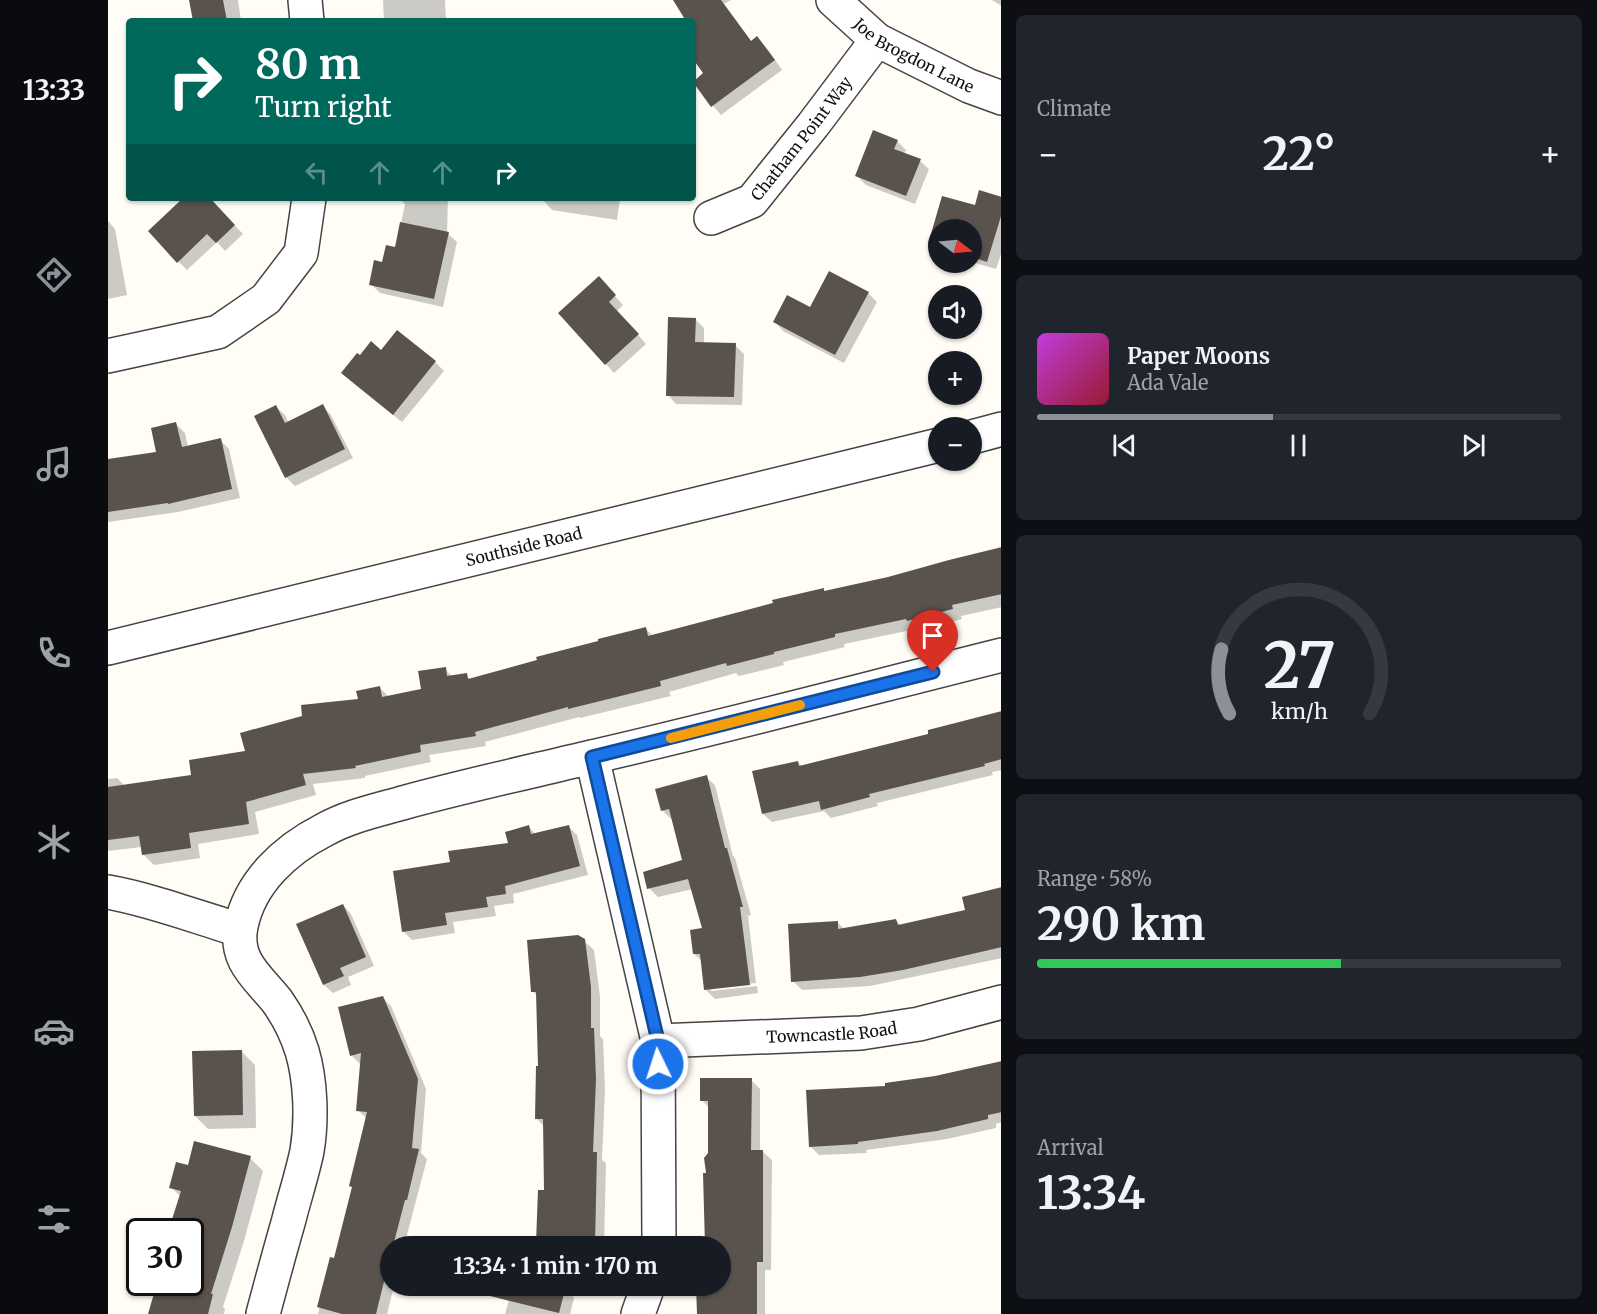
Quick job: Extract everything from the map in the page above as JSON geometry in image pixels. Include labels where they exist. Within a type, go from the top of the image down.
[{"type":"street","points":[[305,0],[307,18]]},
{"type":"street","name":"Joe Brogdon Lane","points":[[833,0],[877,40],[969,86],[1001,98]]},
{"type":"street","name":"Chatham Point Way","points":[[711,218],[752,201],[877,40]]},
{"type":"street","points":[[108,356],[218,332],[267,299],[301,253],[309,201]]},
{"type":"street","points":[[982,434],[1001,429]]},
{"type":"street","name":"Southside Road","points":[[108,648],[928,448]]},
{"type":"street","points":[[263,1314],[307,1149],[310,1103],[302,1050],[278,1003],[247,967],[241,950],[240,930],[245,911],[264,875],[291,851],[324,830],[361,814],[438,793],[1001,655]]},
{"type":"street","points":[[592,757],[658,1041],[659,1236]]},
{"type":"street","points":[[108,892],[151,902],[240,930]]},
{"type":"street","name":"Towncastle Road","points":[[658,1041],[861,1034],[919,1024],[1001,1002]]},
{"type":"street","points":[[638,1314],[644,1296]]},
{"type":"building","points":[[189,0],[223,0],[226,18],[192,18]]},
{"type":"building","points":[[673,0],[721,0],[751,41],[757,36],[775,60],[711,107],[696,86],[696,79],[703,73],[696,63],[696,18],[684,18]]},
{"type":"building","points":[[873,130],[898,140],[894,149],[921,159],[906,196],[855,176]]},
{"type":"building","points":[[979,190],[1001,197],[1001,216],[987,262],[982,260],[982,219],[935,219],[942,196],[975,205]]},
{"type":"building","points":[[180,201],[213,201],[235,225],[216,243],[207,234],[177,263],[148,231]]},
{"type":"building","points":[[400,222],[449,232],[434,299],[369,285],[374,260],[382,262],[386,245],[395,247]]},
{"type":"building","points":[[829,271],[869,292],[835,355],[773,322],[787,295],[810,307]]},
{"type":"building","points":[[599,276],[616,295],[609,302],[639,334],[605,365],[558,313]]},
{"type":"building","points":[[668,317],[696,318],[695,342],[736,343],[734,397],[666,396]]},
{"type":"building","points":[[397,330],[436,361],[393,415],[341,373],[357,353],[360,355],[371,341],[381,350]]},
{"type":"building","points":[[323,404],[345,449],[285,478],[254,416],[276,405],[285,423]]},
{"type":"building","points":[[176,422],[182,447],[221,438],[232,489],[168,504],[108,512],[108,459],[156,452],[151,428]]},
{"type":"building","points":[[1001,547],[1001,594],[952,605],[953,609],[907,621],[906,619],[835,634],[835,637],[774,652],[774,654],[727,666],[726,663],[660,681],[661,686],[568,709],[568,707],[475,732],[476,736],[420,745],[421,752],[355,766],[356,768],[303,774],[306,785],[246,802],[249,824],[189,833],[191,848],[142,855],[139,836],[108,840],[108,787],[191,775],[189,760],[245,751],[240,733],[302,716],[301,705],[358,699],[356,691],[380,686],[382,697],[421,689],[418,671],[446,667],[447,676],[467,673],[468,679],[537,660],[536,657],[646,627],[648,636],[773,603],[772,600],[888,577]]},
{"type":"building","points":[[1001,711],[1001,759],[984,764],[985,766],[869,794],[870,797],[821,810],[819,801],[762,814],[752,771],[798,761],[799,766],[928,734],[928,730]]},
{"type":"building","points":[[707,775],[725,848],[727,848],[743,907],[740,907],[750,985],[704,990],[700,954],[693,954],[690,930],[702,928],[688,879],[647,889],[643,872],[682,860],[669,809],[661,811],[655,789]]},
{"type":"building","points":[[529,825],[531,834],[569,825],[580,866],[505,886],[506,894],[486,897],[488,907],[445,913],[447,925],[402,932],[393,871],[450,862],[448,851],[508,843],[505,832]]},
{"type":"building","points":[[1001,887],[1001,947],[903,970],[860,977],[791,982],[788,924],[838,921],[838,929],[896,919],[898,925],[965,910],[962,897]]},
{"type":"building","points":[[343,904],[366,957],[340,968],[344,976],[323,985],[296,924]]},
{"type":"building","points":[[578,935],[585,939],[591,987],[591,1028],[594,1028],[596,1079],[593,1152],[597,1152],[595,1236],[536,1236],[538,1190],[544,1190],[543,1119],[535,1119],[536,1066],[538,1066],[536,992],[531,992],[527,940]]},
{"type":"building","points":[[383,996],[418,1079],[412,1148],[419,1149],[396,1236],[380,1236],[380,1296],[376,1314],[342,1314],[317,1307],[330,1257],[334,1258],[352,1187],[349,1186],[367,1112],[356,1111],[361,1053],[350,1056],[338,1007]]},
{"type":"building","points":[[242,1050],[243,1115],[194,1116],[192,1051]]},
{"type":"building","points":[[1001,1061],[1001,1112],[988,1115],[988,1119],[937,1131],[858,1142],[858,1144],[809,1147],[806,1090],[885,1086],[885,1083],[935,1076]]},
{"type":"building","points":[[700,1078],[752,1078],[751,1150],[763,1150],[763,1262],[757,1262],[757,1314],[697,1314],[696,1296],[731,1296],[731,1236],[705,1236],[703,1173],[706,1173],[704,1158],[708,1153],[708,1101],[700,1101]]},
{"type":"building","points":[[194,1141],[251,1156],[211,1294],[213,1294],[208,1314],[148,1314],[153,1296],[204,1296],[204,1218],[172,1218],[181,1191],[169,1188],[176,1162],[188,1165]]},
{"type":"building","points":[[490,1296],[563,1296],[559,1313]]},
{"type":"slow traffic","points":[[671,738],[800,705]]},
{"type":"route","points":[[658,1064],[658,1041],[592,757],[933,672]]}]
